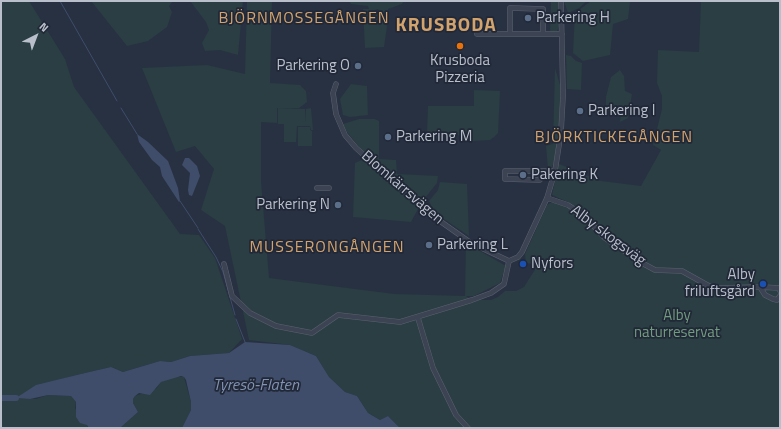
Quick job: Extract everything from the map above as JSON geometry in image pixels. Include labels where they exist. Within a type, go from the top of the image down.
[{"type":"street","points":[[224,264],[232,296],[250,313],[276,326],[312,333],[338,315],[400,322],[418,318],[491,293],[504,284],[509,261],[518,257],[522,252],[547,198],[555,171],[562,132],[563,96],[561,1]]},
{"type":"street","points":[[510,34],[510,8],[543,9],[543,34]]},
{"type":"street","points":[[478,24],[477,34],[562,34]]},
{"type":"street","name":"Blomkärrsvägen","points":[[336,84],[333,93],[336,114],[346,135],[356,148],[430,214],[471,243],[509,261]]},
{"type":"street","points":[[541,171],[540,180],[505,179],[505,170],[555,171]]},
{"type":"street","points":[[317,188],[329,188]]},
{"type":"street","name":"Alby skogsväg","points":[[547,198],[568,205],[583,215],[605,238],[655,270],[682,271],[709,286],[718,288],[760,287],[779,288],[780,291]]},
{"type":"street","points":[[760,287],[765,295],[773,299],[777,300],[780,296]]},
{"type":"street","points":[[418,318],[433,368],[456,416],[468,428]]},
{"type":"green space","points":[[1,1],[29,1],[65,59],[74,87],[180,234],[199,235],[215,258],[242,339],[229,353],[190,356],[171,362],[160,361],[123,372],[111,367],[66,378],[17,398],[36,399],[48,395],[71,396],[76,402],[75,408],[89,428],[1,428]]},
{"type":"green space","points":[[91,1],[243,1],[238,55],[220,50],[205,51],[202,43],[209,30],[206,22],[191,2],[172,2],[169,6],[172,12],[167,27],[148,41],[127,46]]},
{"type":"green space","name":"Alby naturreservat","points":[[247,1],[272,1],[270,83],[300,85],[306,91],[307,102],[299,108],[277,108],[277,123],[261,122],[261,182],[269,278],[394,294],[465,296],[466,243],[506,266],[500,283],[474,296],[466,296],[472,300],[491,300],[498,297],[505,291],[516,291],[524,287],[536,268],[533,264],[526,263],[525,254],[547,205],[550,203],[557,203],[568,207],[582,217],[603,238],[604,235],[585,213],[570,203],[552,195],[559,164],[601,181],[641,186],[661,150],[653,145],[662,109],[662,96],[657,83],[658,50],[699,52],[701,1],[780,1],[780,428],[400,428],[388,416],[380,420],[368,413],[357,396],[345,392],[329,377],[316,356],[290,345],[249,340],[225,226],[201,210],[214,169],[195,146],[176,152],[142,68],[207,65],[245,74]]},
{"type":"green space","points":[[349,1],[404,1],[402,4],[388,9],[388,23],[378,9],[375,10],[387,26],[384,47],[365,48],[363,9],[369,9],[368,6],[351,4]]},
{"type":"green space","points":[[551,1],[558,1],[559,27],[556,33],[550,34]]},
{"type":"green space","points":[[564,1],[587,1],[579,8],[568,13]]},
{"type":"green space","points":[[591,1],[630,2],[628,19],[613,24],[610,55],[583,61],[573,53],[575,13]]},
{"type":"green space","points":[[566,55],[571,56],[576,61],[582,63],[581,90],[567,89]]},
{"type":"green space","points":[[555,68],[560,85],[561,107],[555,158],[552,167],[548,169],[546,146],[553,144]]},
{"type":"green space","points":[[620,70],[624,76],[625,91],[632,94],[628,118],[620,122],[621,113],[606,111],[606,97],[611,77]]},
{"type":"green space","points":[[351,84],[367,86],[368,115],[350,117],[343,115],[340,99]]},
{"type":"green space","points":[[474,90],[500,91],[498,133],[490,140],[468,141],[456,134],[447,138],[432,139],[427,134],[428,106],[474,106]]},
{"type":"green space","points":[[278,108],[305,109],[306,122],[306,109],[311,108],[313,130],[311,130],[310,126],[297,126],[296,142],[284,142],[284,124],[278,124]]},
{"type":"green space","points":[[359,119],[375,119],[379,121],[379,159],[396,160],[397,174],[438,176],[437,183],[421,203],[359,147],[347,132],[343,124]]},
{"type":"green space","points":[[298,127],[310,127],[310,130],[312,131],[312,146],[298,146]]},
{"type":"green space","points":[[364,159],[419,207],[411,222],[353,217],[355,163]]},
{"type":"green space","points":[[440,182],[467,184],[469,236],[435,213],[429,201],[438,190]]},
{"type":"green space","points":[[173,377],[184,377],[191,402],[191,410],[182,428],[120,428],[138,412],[133,403],[135,396],[156,389],[161,382]]},
{"type":"water","points":[[137,134],[168,161],[178,188],[179,202],[162,176],[160,167],[152,160],[139,142]]},
{"type":"water","points":[[185,158],[189,158],[197,166],[200,176],[192,196],[189,195],[188,190],[190,173],[182,165]]},
{"type":"water","name":"Tyresö-Flaten","points":[[245,342],[290,345],[316,356],[329,377],[345,392],[357,396],[368,413],[380,420],[388,416],[400,428],[182,428],[191,410],[191,402],[186,380],[181,376],[161,382],[150,395],[139,393],[135,396],[133,403],[138,412],[120,428],[89,428],[87,425],[80,423],[76,417],[76,402],[71,396],[48,395],[30,399],[16,398],[36,385],[85,373],[111,367],[123,372],[160,361],[171,362],[190,356],[229,353]]},
{"type":"waterway","points":[[60,1],[117,101]]},
{"type":"waterway","points":[[121,108],[137,134]]},
{"type":"waterway","points":[[180,201],[198,228]]},
{"type":"waterway","points":[[198,229],[216,257],[223,272],[235,315]]},
{"type":"waterway","points":[[236,319],[245,342]]},
{"type":"waterway","points":[[1,398],[16,398]]},
{"type":"place","name":"Parkering H","points":[[528,18]]},
{"type":"place","name":"Krusboda Pizzeria","points":[[460,46]]},
{"type":"place","name":"Parkering O","points":[[358,66]]},
{"type":"place","name":"Parkering I","points":[[580,111]]},
{"type":"place","name":"Parkering M","points":[[388,137]]},
{"type":"place","name":"Pakering K","points":[[523,175]]},
{"type":"place","name":"Parkering N","points":[[338,205]]},
{"type":"place","name":"Parkering L","points":[[429,245]]},
{"type":"place","name":"Nyfors","points":[[523,264]]},
{"type":"place","name":"Alby friluftsgård","points":[[763,284]]},
{"type":"district","name":"BJÖRNMOSSEGÅNGEN","points":[[304,19]]},
{"type":"district","name":"KRUSBODA","points":[[446,26]]},
{"type":"district","name":"BJÖRKTICKEGÅNGEN","points":[[614,138]]},
{"type":"district","name":"MUSSERONGÅNGEN","points":[[327,248]]}]
